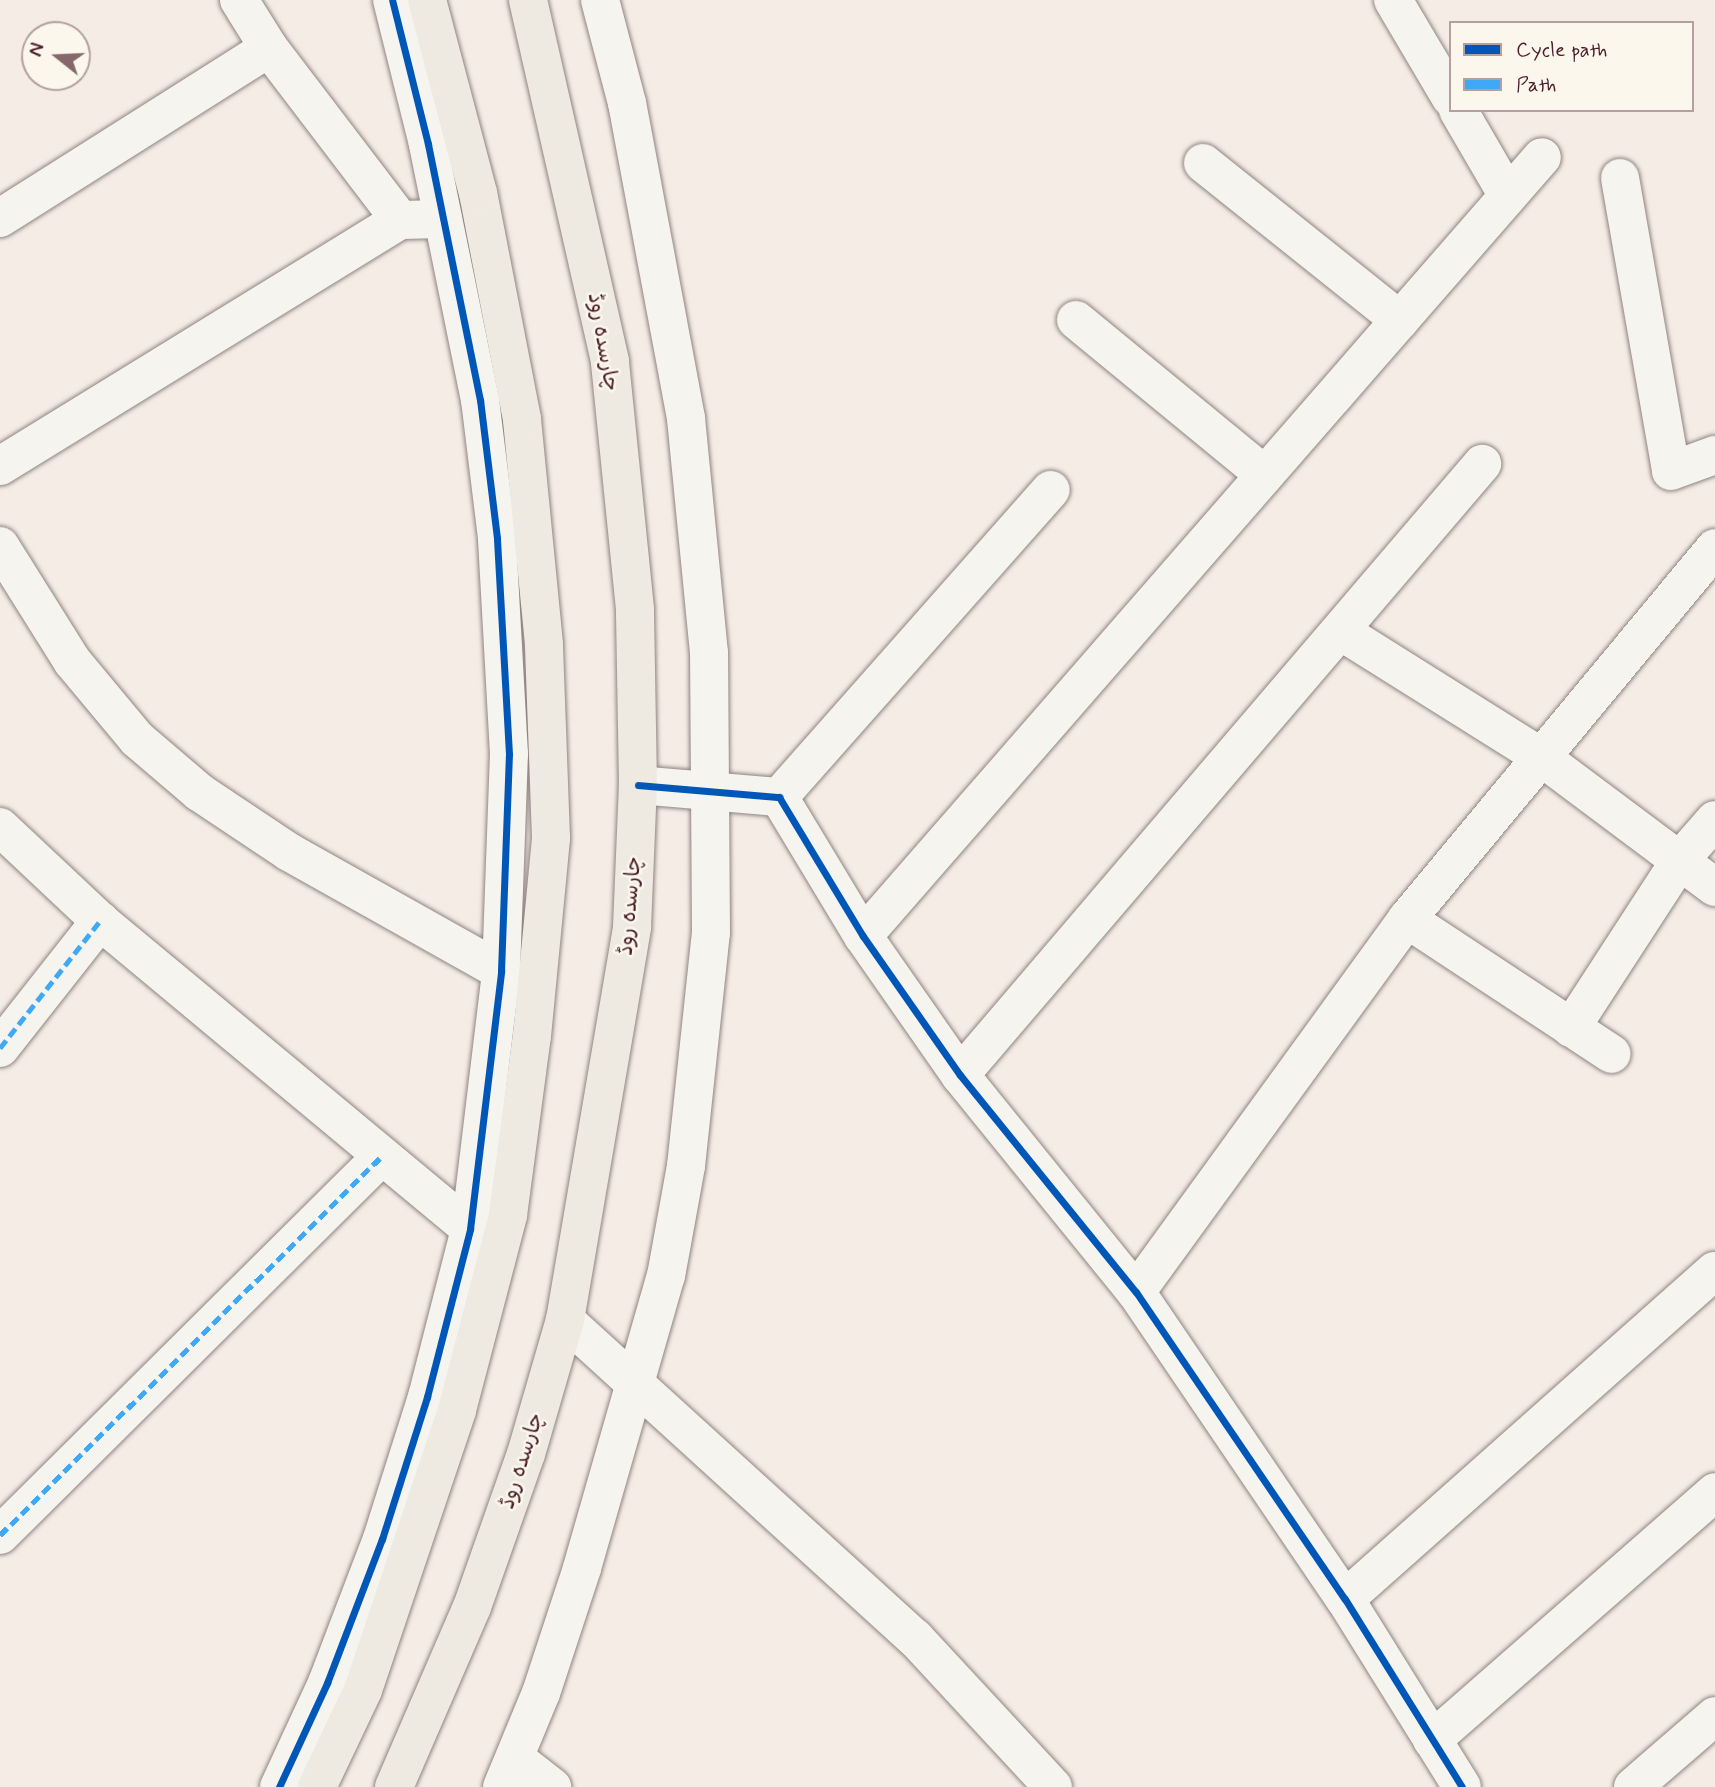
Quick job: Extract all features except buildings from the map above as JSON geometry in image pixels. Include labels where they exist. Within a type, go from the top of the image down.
[{"type":"highway","points":[[317,1787],[367,1677],[457,1410],[484,1241],[508,1215],[532,1036],[551,838],[544,644],[522,419],[478,192],[427,0]]},
{"type":"highway","name":"چارسدہ روڈ","points":[[394,1787],[472,1607],[526,1454],[565,1320],[632,927],[638,785],[635,609],[610,361],[528,0]]},
{"type":"street","points":[[239,0],[269,48],[400,220]]},
{"type":"street","points":[[279,1787],[327,1683],[382,1539],[427,1397],[484,1241],[501,971],[509,754],[496,538],[480,400],[443,219],[392,0]]},
{"type":"street","points":[[552,1787],[509,1773],[582,1568],[666,1276],[685,1166],[711,933],[713,792],[709,653],[686,418],[627,103],[600,0]]},
{"type":"street","points":[[1394,0],[1449,95]]},
{"type":"street","points":[[0,218],[269,48]]},
{"type":"street","points":[[1459,112],[1508,196]]},
{"type":"street","points":[[863,936],[1542,157]]},
{"type":"street","points":[[1203,163],[1400,320]]},
{"type":"street","points":[[1620,178],[1671,471],[1715,455]]},
{"type":"street","points":[[0,466],[400,220],[443,219]]},
{"type":"street","points":[[1076,320],[1265,475]]},
{"type":"street","points":[[960,1075],[1342,632],[1482,464]]},
{"type":"street","points":[[779,797],[1051,490]]},
{"type":"street","points":[[0,547],[72,661],[137,740],[200,792],[289,852],[501,971]]},
{"type":"street","points":[[1136,1292],[1407,919],[1715,548]]},
{"type":"street","points":[[1342,632],[1541,757],[1715,887]]},
{"type":"street","points":[[638,785],[779,797]]},
{"type":"street","points":[[779,797],[863,936],[960,1075],[1136,1292],[1345,1599],[1462,1787]]},
{"type":"street","points":[[1571,1028],[1680,860],[1715,820]]},
{"type":"street","points":[[0,827],[100,921],[484,1241]]},
{"type":"street","points":[[1407,919],[1612,1054]]},
{"type":"street","points":[[0,1048],[100,921]]},
{"type":"street","points":[[0,1535],[382,1156]]},
{"type":"street","points":[[1345,1599],[1715,1271]]},
{"type":"street","points":[[565,1320],[915,1638],[1053,1787]]},
{"type":"street","points":[[1432,1740],[1715,1492]]},
{"type":"street","points":[[1633,1787],[1715,1716]]},
{"type":"marked path","points":[[0,1048],[100,921]]},
{"type":"marked path","points":[[0,1535],[382,1156]]},
{"type":"cycle path","points":[[279,1787],[327,1683],[382,1539],[427,1397],[470,1229],[501,971],[509,754],[497,538],[480,400],[428,144],[392,0]]},
{"type":"cycle path","points":[[638,785],[779,797],[863,936],[960,1075],[1136,1292],[1345,1599],[1462,1787]]}]
